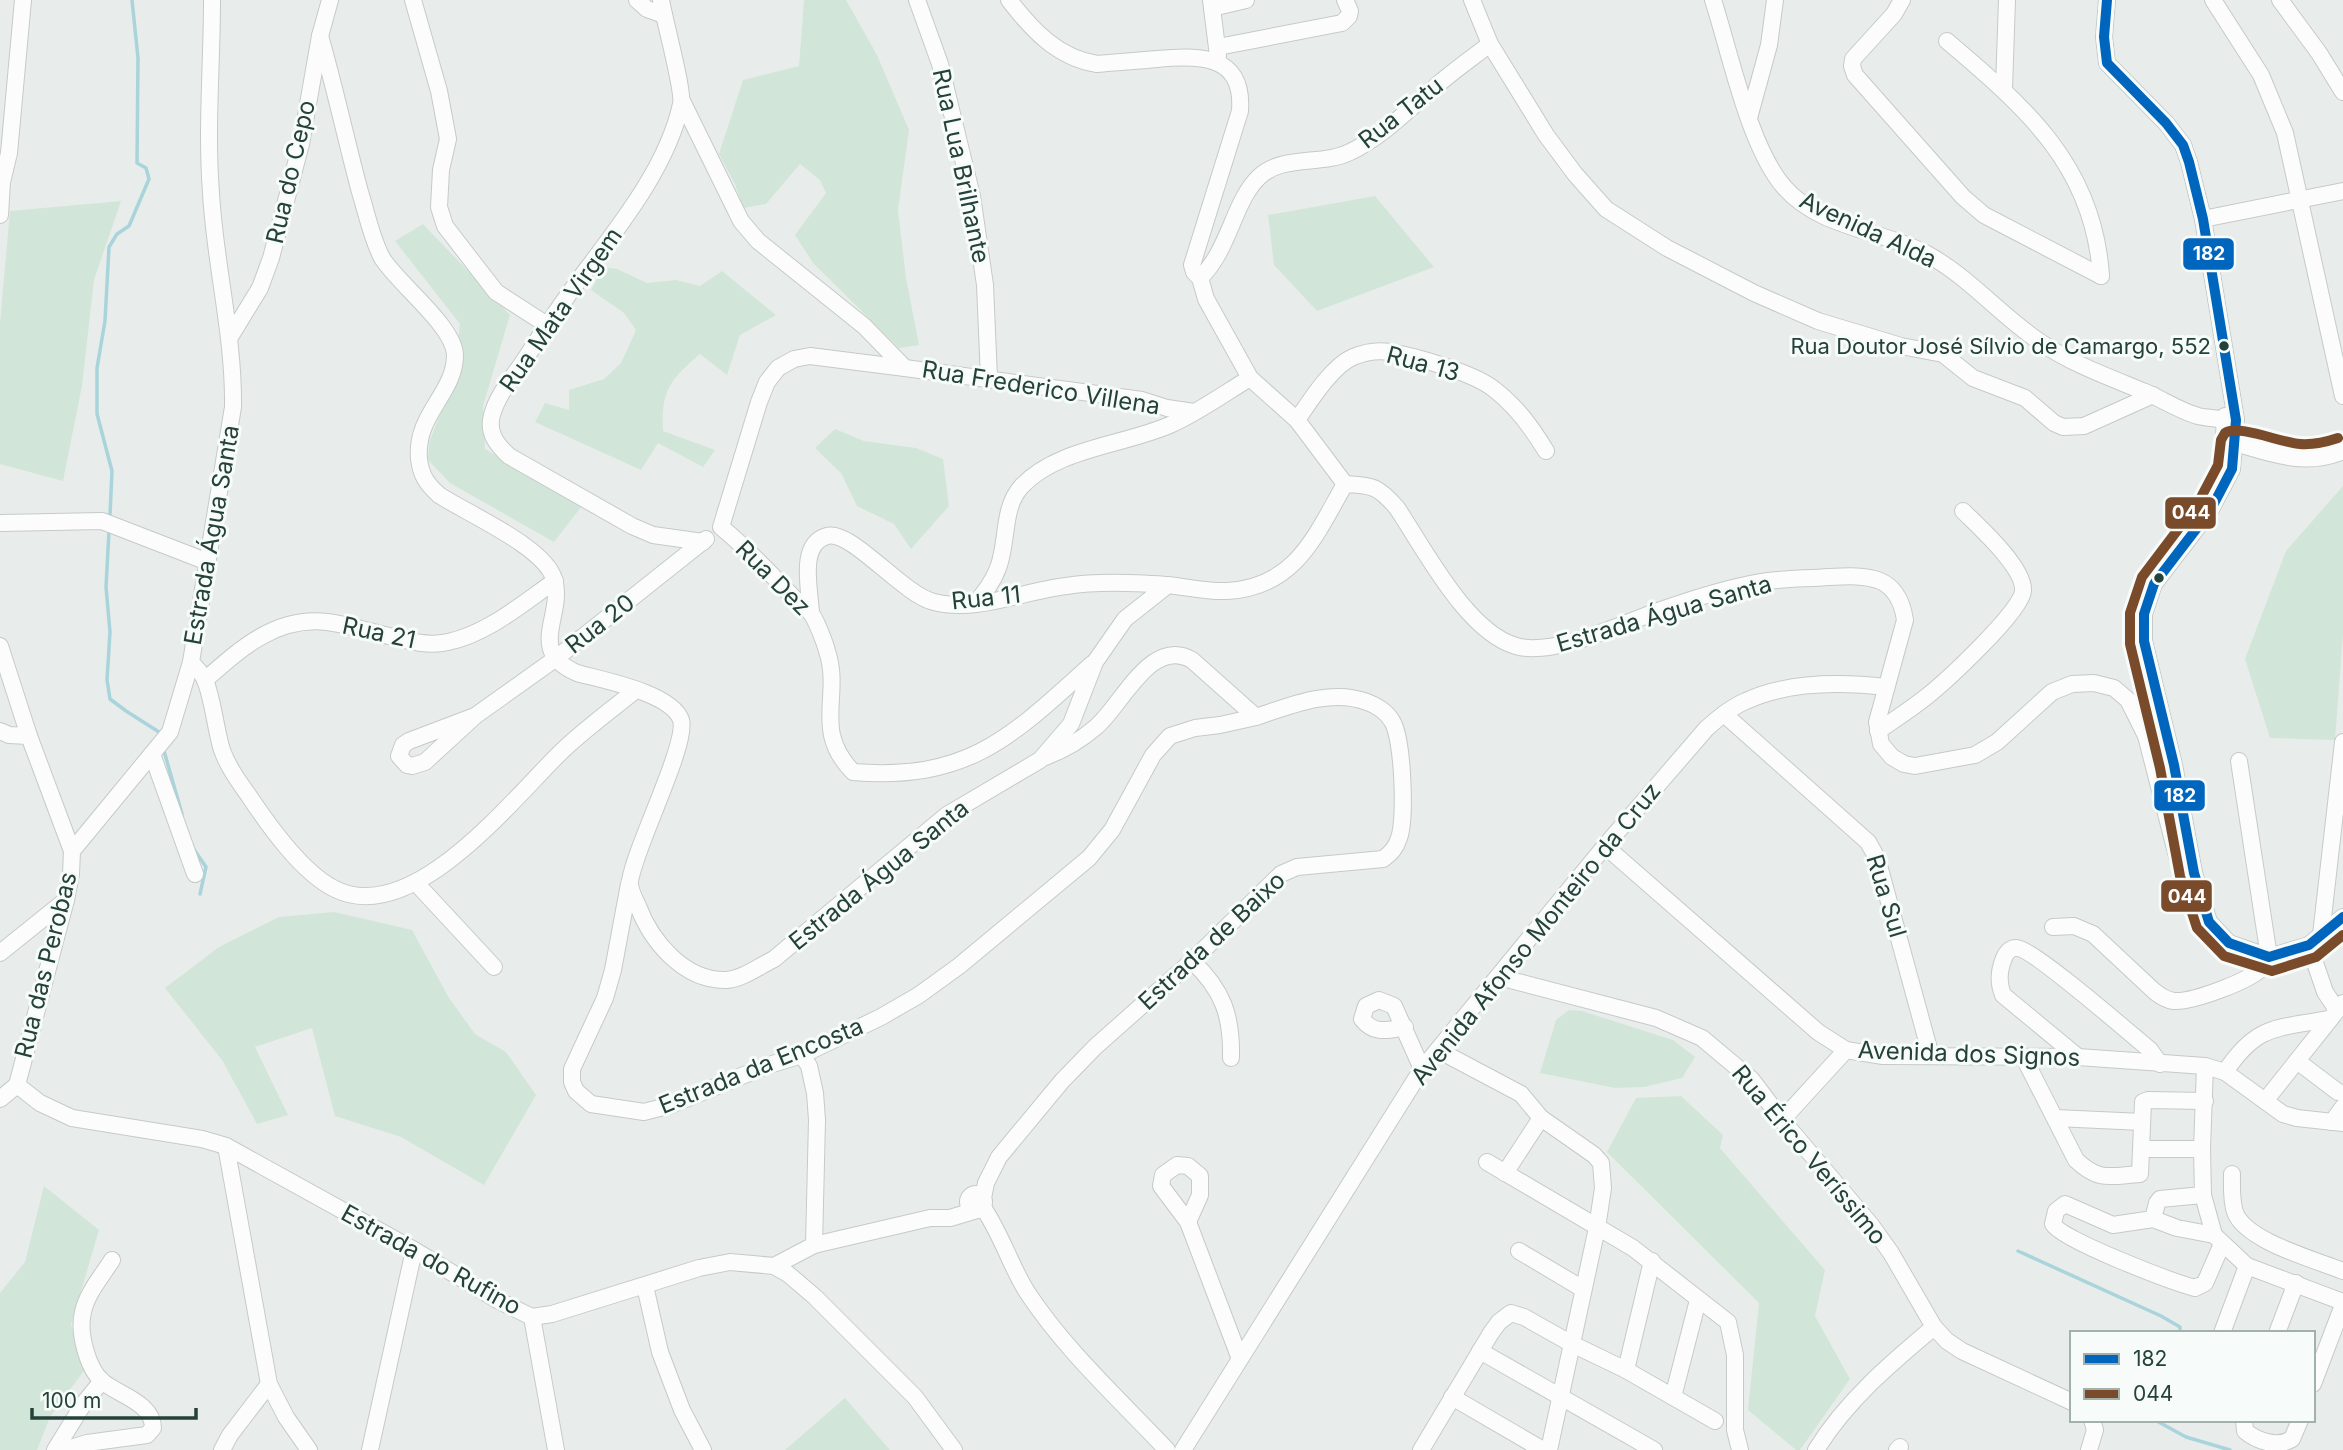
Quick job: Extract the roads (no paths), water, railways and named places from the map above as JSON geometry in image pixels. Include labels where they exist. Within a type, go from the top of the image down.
[{"type":"street","points":[[0,215],[8,55],[23,0]]},
{"type":"street","name":"Estrada Água Santa","points":[[212,0],[209,150],[211,194],[234,370],[233,407],[191,662],[205,680],[218,734],[233,774],[303,864],[336,890],[357,896],[373,895],[416,883],[452,859],[578,736],[636,690]]},
{"type":"street","name":"Rua do Cepo","points":[[230,337],[260,288],[271,258],[301,144],[320,36],[330,0]]},
{"type":"street","points":[[413,0],[439,91],[448,139],[441,170],[439,207],[445,226],[496,292],[547,325]]},
{"type":"street","points":[[637,0],[648,9],[662,8],[682,101]]},
{"type":"street","name":"Rua Lua Brilhante","points":[[918,0],[940,64],[972,195],[985,285],[989,378]]},
{"type":"street","points":[[1009,0],[1027,23],[1047,41],[1083,62],[1097,64],[1218,55],[1342,23],[1350,11],[1345,0]]},
{"type":"street","points":[[1168,585],[1225,592],[1252,588],[1273,581],[1293,566],[1309,547],[1345,484],[1297,420],[1250,378],[1206,299],[1200,278],[1192,265],[1240,111],[1241,94],[1237,81],[1218,55],[1211,4],[1246,0]]},
{"type":"street","points":[[1472,0],[1490,44],[1546,135],[1590,192],[1606,209],[1667,248],[1754,293],[1818,321],[1900,346],[1943,354],[1973,378],[2025,398],[2054,423],[2063,427],[2084,426],[2153,395]]},
{"type":"street","name":"Avenida Alda","points":[[1713,0],[1749,118],[1771,171],[1785,189],[1803,204],[1832,218],[1906,244],[1929,256],[2038,341],[2075,362],[2197,416],[2231,439]]},
{"type":"street","points":[[1749,118],[1769,45],[1775,0]]},
{"type":"street","points":[[1902,0],[1894,15],[1853,59],[1855,75],[1963,197],[1984,215],[2006,229],[2101,276],[2099,248],[2088,208],[2063,157],[2004,88],[1947,41]]},
{"type":"street","points":[[2004,88],[2007,0]]},
{"type":"street","points":[[2107,0],[2104,37],[2107,63],[2166,123],[2183,145],[2189,162],[2203,219],[2230,393],[2235,405],[2231,439],[2232,469],[2210,512],[2154,584],[2144,614],[2144,641],[2174,765],[2194,873],[2209,922],[2230,943],[2269,957],[2315,940],[2343,917]]},
{"type":"street","points":[[2213,0],[2261,75],[2286,133],[2343,396]]},
{"type":"street","points":[[2280,0],[2319,53],[2343,92]]},
{"type":"street","points":[[320,36],[370,227],[384,261],[445,330],[453,343],[455,356],[451,375],[420,433],[418,447],[421,473],[428,485],[439,495],[534,552],[550,569],[555,581],[550,638],[555,659],[565,668],[577,673],[657,698],[672,708],[680,718],[682,730],[679,745],[629,884]]},
{"type":"street","name":"Rua Tatu","points":[[1200,278],[1217,259],[1250,186],[1261,175],[1273,167],[1288,163],[1334,157],[1350,152],[1379,133],[1490,44]]},
{"type":"street","name":"Rua Mata Virgem","points":[[682,101],[649,181],[499,397],[491,416],[491,432],[498,446],[509,456],[632,526],[653,535],[702,542]]},
{"type":"street","name":"Rua Frederico Villena","points":[[682,101],[741,221],[758,241],[864,326],[905,368],[1142,400],[1167,408],[1194,412]]},
{"type":"street","points":[[2203,219],[2343,191]]},
{"type":"street","name":"Rua 13","points":[[1297,420],[1314,394],[1351,358],[1369,352],[1388,352],[1478,379],[1493,387],[1528,422],[1546,451]]},
{"type":"street","name":"Rua Dez","points":[[905,368],[810,356],[794,359],[778,368],[767,382],[759,402],[721,527],[749,550],[811,613],[827,650],[830,665],[831,732],[839,758],[853,772],[902,774],[943,767],[981,753],[1016,732],[1095,662]]},
{"type":"street","points":[[975,604],[999,567],[1011,504],[1019,489],[1034,474],[1054,463],[1172,425],[1250,378]]},
{"type":"street","points":[[2230,393],[2224,420],[2231,439],[2272,454],[2300,459],[2325,459],[2343,451]]},
{"type":"street","name":"Avenida Alda","points":[[2197,416],[2224,420]]},
{"type":"street","name":"Estrada Água Santa","points":[[1345,484],[1366,484],[1386,495],[1479,626],[1498,640],[1518,648],[1540,649],[1565,644],[1662,610],[1755,583],[1844,577],[1869,577],[1884,582],[1896,591],[1903,604],[1905,620],[1878,715],[1878,731]]},
{"type":"street","points":[[1963,511],[2018,573],[2024,590],[2010,614],[1951,677],[1878,731],[1881,744],[1892,757],[1904,764],[1915,766],[1985,751],[2052,692],[2072,684],[2094,683],[2114,688],[2128,700],[2142,727],[2178,860],[2194,873]]},
{"type":"street","points":[[0,523],[102,521],[208,562]]},
{"type":"street","name":"Rua 20","points":[[475,716],[555,659],[721,527]]},
{"type":"street","name":"Rua 11","points":[[811,613],[808,560],[810,549],[824,537],[834,534],[849,541],[916,595],[932,602],[975,604],[1064,586],[1115,582],[1168,585]]},
{"type":"street","name":"Rua 21","points":[[205,680],[248,643],[271,630],[295,622],[326,621],[421,643],[447,643],[480,630],[555,581]]},
{"type":"street","name":"Estrada Água Santa","points":[[629,884],[645,926],[672,957],[688,969],[706,978],[727,980],[743,975],[774,958],[947,815],[1040,760],[1071,724],[1095,662],[1125,619],[1168,585]]},
{"type":"street","name":"Rua das Perobas","points":[[0,646],[29,736],[72,850],[66,901],[17,1085]]},
{"type":"street","points":[[1040,760],[1064,750],[1095,728],[1141,674],[1167,655],[1181,654],[1192,660],[1256,717]]},
{"type":"street","points":[[72,850],[170,732],[191,662]]},
{"type":"street","name":"Avenida Afonso Monteiro da Cruz","points":[[1183,1450],[1422,1069],[1605,846],[1692,745],[1724,714],[1746,700],[1793,688],[1849,684],[1886,687]]},
{"type":"street","name":"Estrada de Baixo","points":[[976,1201],[1004,1150],[1078,1064],[1192,961],[1281,874],[1289,869],[1383,859],[1391,853],[1400,836],[1401,757],[1398,735],[1392,720],[1381,710],[1354,698],[1303,701],[1256,717]]},
{"type":"street","name":"Rua Sul","points":[[1724,714],[1868,842],[1877,858],[1931,1056]]},
{"type":"street","name":"Estrada da Encosta","points":[[629,884],[605,998],[572,1069],[572,1082],[583,1099],[602,1107],[644,1112],[671,1105],[766,1066],[802,1055],[919,995],[959,966],[1089,858],[1112,830],[1153,755],[1170,736],[1195,728],[1256,717]]},
{"type":"street","points":[[0,731],[9,735],[29,736]]},
{"type":"street","points":[[2336,1011],[2325,992],[2315,940],[2343,742]]},
{"type":"street","points":[[152,754],[195,874]]},
{"type":"street","points":[[2053,927],[2074,926],[2092,934],[2161,997],[2176,1001],[2243,980],[2264,966],[2269,957],[2239,761]]},
{"type":"street","name":"Avenida dos Signos","points":[[1605,846],[1818,1032],[1846,1051],[1883,1056],[2078,1057],[2205,1066],[2225,1072],[2283,1114],[2338,1123],[2343,1107]]},
{"type":"street","points":[[416,883],[494,967]]},
{"type":"street","points":[[0,953],[66,901]]},
{"type":"street","points":[[2078,1057],[2003,995],[1999,982],[2006,953],[2016,947],[2032,954],[2150,1050],[2160,1064]]},
{"type":"street","points":[[1192,961],[1207,975],[1219,993],[1233,1034],[1231,1058]]},
{"type":"street","name":"Rua Érico Veríssimo","points":[[1499,977],[1656,1018],[1702,1038],[1752,1080],[1877,1233],[1934,1327],[1947,1341],[1962,1351],[2070,1401]]},
{"type":"street","points":[[2265,1101],[2336,1011]]},
{"type":"street","points":[[2225,1072],[2237,1054],[2258,1035],[2336,1011]]},
{"type":"street","points":[[1405,1027],[1422,1069]]},
{"type":"street","points":[[1438,1050],[1521,1094],[1541,1118],[1594,1155],[1601,1163],[1603,1188],[1597,1228],[1549,1450]]},
{"type":"street","points":[[1782,1120],[1846,1051]]},
{"type":"street","points":[[802,1055],[814,1079],[816,1093],[814,1245]]},
{"type":"street","points":[[2024,1058],[2076,1160],[2088,1172],[2103,1176],[2140,1174],[2143,1102],[2204,1101]]},
{"type":"street","points":[[2297,1061],[2343,1093]]},
{"type":"street","points":[[2205,1066],[2203,1195],[2218,1239],[2205,1283],[2195,1287],[2100,1251],[2059,1231],[2053,1224],[2056,1211],[2065,1204],[2113,1225],[2153,1219],[2218,1239],[2247,1266],[2297,1283],[2343,1303],[2315,1379]]},
{"type":"street","points":[[0,1099],[17,1085]]},
{"type":"street","name":"Estrada do Rufino","points":[[17,1085],[40,1103],[72,1118],[202,1139],[226,1146],[414,1250],[499,1301],[533,1317],[552,1314],[730,1262],[774,1266],[789,1274],[815,1297],[915,1396],[954,1450]]},
{"type":"street","points":[[1505,1173],[1541,1118]]},
{"type":"street","points":[[2056,1118],[2142,1122]]},
{"type":"street","points":[[226,1146],[269,1384],[286,1417],[309,1450]]},
{"type":"street","points":[[2142,1149],[2202,1149]]},
{"type":"street","points":[[1487,1162],[1633,1248],[1728,1322],[1735,1354],[1735,1430],[1740,1450]]},
{"type":"street","points":[[2232,1174],[2235,1212],[2241,1224],[2253,1234],[2343,1271]]},
{"type":"street","points":[[2153,1219],[2160,1199],[2203,1195]]},
{"type":"street","points":[[774,1266],[814,1245],[940,1217],[947,1210],[976,1201],[996,1227],[1026,1290],[1049,1322],[1167,1450]]},
{"type":"street","points":[[1188,1222],[1240,1359]]},
{"type":"street","points":[[370,1450],[414,1250]]},
{"type":"street","points":[[1519,1251],[1583,1289]]},
{"type":"street","points":[[64,1450],[87,1443],[147,1436],[153,1428],[149,1415],[141,1406],[102,1381],[86,1353],[80,1328],[83,1311],[112,1260]]},
{"type":"street","points":[[1626,1370],[1652,1261]]},
{"type":"street","points":[[2223,1331],[2247,1266]]},
{"type":"street","points":[[2278,1331],[2297,1283]]},
{"type":"street","points":[[645,1286],[660,1352],[682,1410],[703,1450]]},
{"type":"street","points":[[1673,1396],[1698,1300]]},
{"type":"street","points":[[1441,1450],[1423,1446],[1480,1351],[1505,1316],[1511,1313],[1524,1317],[1626,1370],[1715,1421]]},
{"type":"street","points":[[533,1317],[556,1450]]},
{"type":"street","points":[[1816,1450],[1833,1426],[1890,1364],[1934,1327]]},
{"type":"street","points":[[1480,1351],[1654,1450]]},
{"type":"street","points":[[55,1450],[84,1403],[102,1381]]},
{"type":"street","points":[[222,1450],[230,1435],[269,1384]]},
{"type":"street","points":[[1452,1397],[1543,1450]]},
{"type":"street","points":[[2089,1450],[2095,1430],[2093,1422]]},
{"type":"street","points":[[2244,1422],[2245,1431],[2250,1435],[2281,1444],[2291,1439],[2299,1422]]},
{"type":"waterway","points":[[110,515],[112,471],[97,414],[97,368],[105,321],[109,247],[117,234],[129,226],[149,179],[146,168],[137,163],[138,58],[132,0]]},
{"type":"waterway","points":[[109,531],[106,587],[110,632],[107,680],[110,699],[159,732]]},
{"type":"waterway","points":[[164,751],[182,814]]},
{"type":"waterway","points":[[193,848],[206,867],[200,894]]},
{"type":"waterway","points":[[2018,1251],[2161,1316],[2180,1327],[2180,1331]]},
{"type":"waterway","points":[[2159,1422],[2186,1437],[2230,1450]]},
{"type":"place","name":"Rua Doutor José Sílvio de Camargo, 552","points":[[2224,346]]}]
